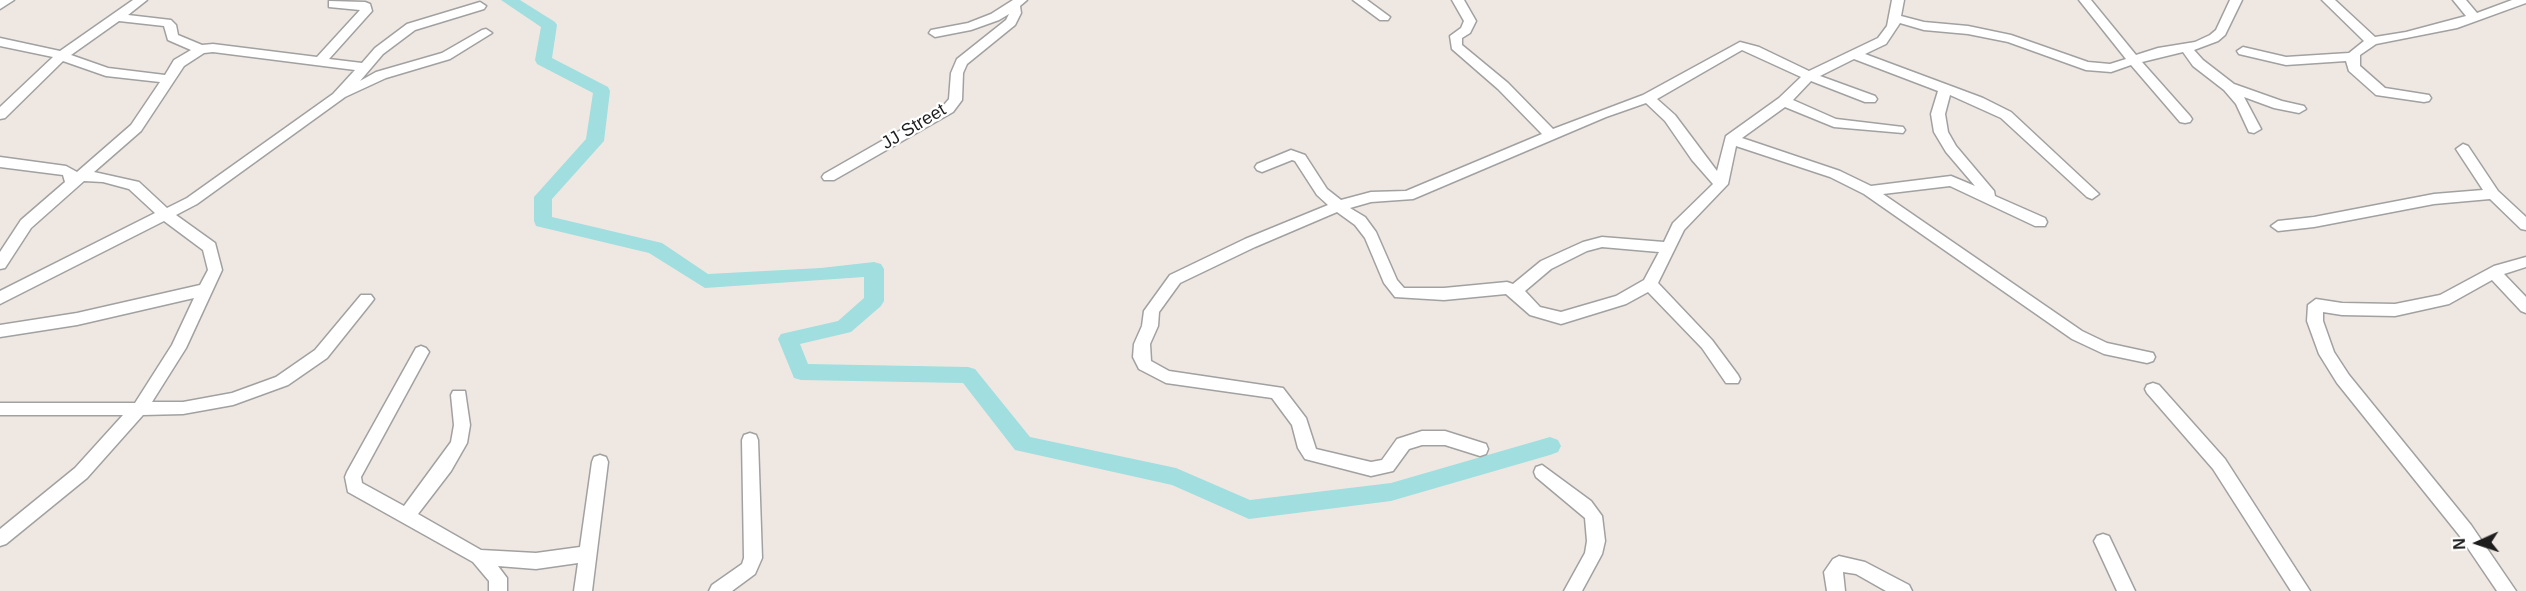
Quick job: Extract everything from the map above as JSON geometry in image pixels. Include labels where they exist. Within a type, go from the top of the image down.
[{"type":"street","points":[[0,5],[8,0]]},
{"type":"street","points":[[0,115],[61,56],[141,0]]},
{"type":"street","points":[[1359,0],[1384,17]]},
{"type":"street","points":[[1458,0],[1470,21],[1466,30],[1456,36],[1456,46],[1503,86],[1552,136]]},
{"type":"street","points":[[1262,167],[1291,155],[1300,158],[1322,192],[1360,221],[1371,236],[1391,282],[1400,293],[1444,294],[1507,288],[1515,291],[1535,311],[1561,318],[1621,300],[1650,284],[1678,227],[1721,184],[1731,139],[1784,101],[1809,76],[1882,41],[1890,33],[1898,0]]},
{"type":"street","points":[[2085,0],[2185,119]]},
{"type":"street","points":[[1895,18],[1924,26],[1968,30],[2011,39],[2098,69],[2123,66],[2158,52],[2206,42],[2221,32],[2236,0]]},
{"type":"street","points":[[2328,0],[2372,41]]},
{"type":"street","points":[[2459,0],[2473,16]]},
{"type":"street","points":[[2243,51],[2286,61],[2353,57],[2372,41],[2434,30],[2524,0]]},
{"type":"street","points":[[935,33],[971,26],[995,17],[1017,2]]},
{"type":"street","name":"JJ Street","points":[[829,177],[948,109],[956,100],[957,73],[961,62],[1011,22],[1017,2]]},
{"type":"street","points":[[321,60],[366,11],[366,7],[361,5],[333,3]]},
{"type":"street","points":[[338,98],[395,36],[411,27],[480,6]]},
{"type":"street","points":[[117,17],[167,23],[170,25],[172,37],[201,49],[213,48],[365,67]]},
{"type":"street","points":[[0,298],[192,201],[338,98],[381,75],[446,56],[486,33]]},
{"type":"street","points":[[0,42],[17,43],[106,72],[167,79]]},
{"type":"street","points":[[1480,449],[1446,438],[1422,438],[1403,444],[1387,466],[1371,469],[1311,454],[1306,448],[1300,423],[1277,393],[1166,377],[1155,373],[1145,365],[1141,357],[1142,344],[1150,326],[1152,311],[1175,279],[1250,243],[1338,206],[1371,197],[1408,196],[1648,98],[1740,46],[1755,50],[1809,76],[1870,99]]},
{"type":"street","points":[[2186,47],[2198,63],[2229,87],[2242,103],[2254,129]]},
{"type":"street","points":[[0,264],[26,224],[136,128],[179,63],[201,49]]},
{"type":"street","points":[[1855,55],[1945,88],[2006,115],[2092,194]]},
{"type":"street","points":[[2353,57],[2354,68],[2381,92],[2424,98]]},
{"type":"street","points":[[2229,87],[2279,105],[2299,109]]},
{"type":"street","points":[[1945,88],[1938,114],[1941,132],[1951,149],[1993,199]]},
{"type":"street","points":[[1648,98],[1670,118],[1690,147],[1721,184]]},
{"type":"street","points":[[1784,101],[1834,123],[1898,130]]},
{"type":"street","points":[[1731,139],[1835,174],[1869,191],[2077,335],[2104,348],[2147,357]]},
{"type":"street","points":[[2463,149],[2493,194],[2526,225]]},
{"type":"street","points":[[0,162],[66,171],[76,179],[103,177],[134,185],[166,215],[210,247],[215,270],[208,289],[178,348],[139,409],[81,473],[0,539]]},
{"type":"street","points":[[1869,191],[1951,181],[2040,222]]},
{"type":"street","points":[[2278,226],[2434,199],[2493,194]]},
{"type":"street","points":[[1515,291],[1546,265],[1584,247],[1602,242],[1667,247]]},
{"type":"street","points":[[2509,590],[2465,530],[2343,379],[2327,354],[2315,321],[2316,305],[2342,309],[2395,310],[2444,300],[2494,273],[2526,262]]},
{"type":"street","points":[[2494,273],[2526,307]]},
{"type":"street","points":[[1650,284],[1707,344],[1732,379]]},
{"type":"street","points":[[0,331],[77,319],[208,289]]},
{"type":"street","points":[[0,409],[183,408],[233,399],[282,381],[321,354],[366,298]]},
{"type":"street","points":[[421,352],[353,477],[354,487],[479,557],[498,578],[498,591]]},
{"type":"street","points":[[2153,389],[2219,464],[2301,591]]},
{"type":"street","points":[[406,516],[445,466],[459,443],[462,425],[459,395]]},
{"type":"street","points":[[718,591],[749,569],[753,558],[750,440]]},
{"type":"street","points":[[583,591],[600,462]]},
{"type":"street","points":[[1542,472],[1560,489],[1585,506],[1593,516],[1596,541],[1593,554],[1573,591]]},
{"type":"street","points":[[2103,541],[2126,591]]},
{"type":"street","points":[[479,557],[536,561],[587,555]]},
{"type":"street","points":[[1836,591],[1833,572],[1839,564],[1860,567],[1903,591]]},
{"type":"waterway","points":[[509,0],[549,25],[543,60],[602,91],[595,141],[543,197],[543,221],[655,248],[705,281],[821,275],[874,269],[874,301],[844,327],[788,339],[801,372],[968,375],[1023,444],[1176,477],[1249,510],[1391,492],[1550,446]]}]
